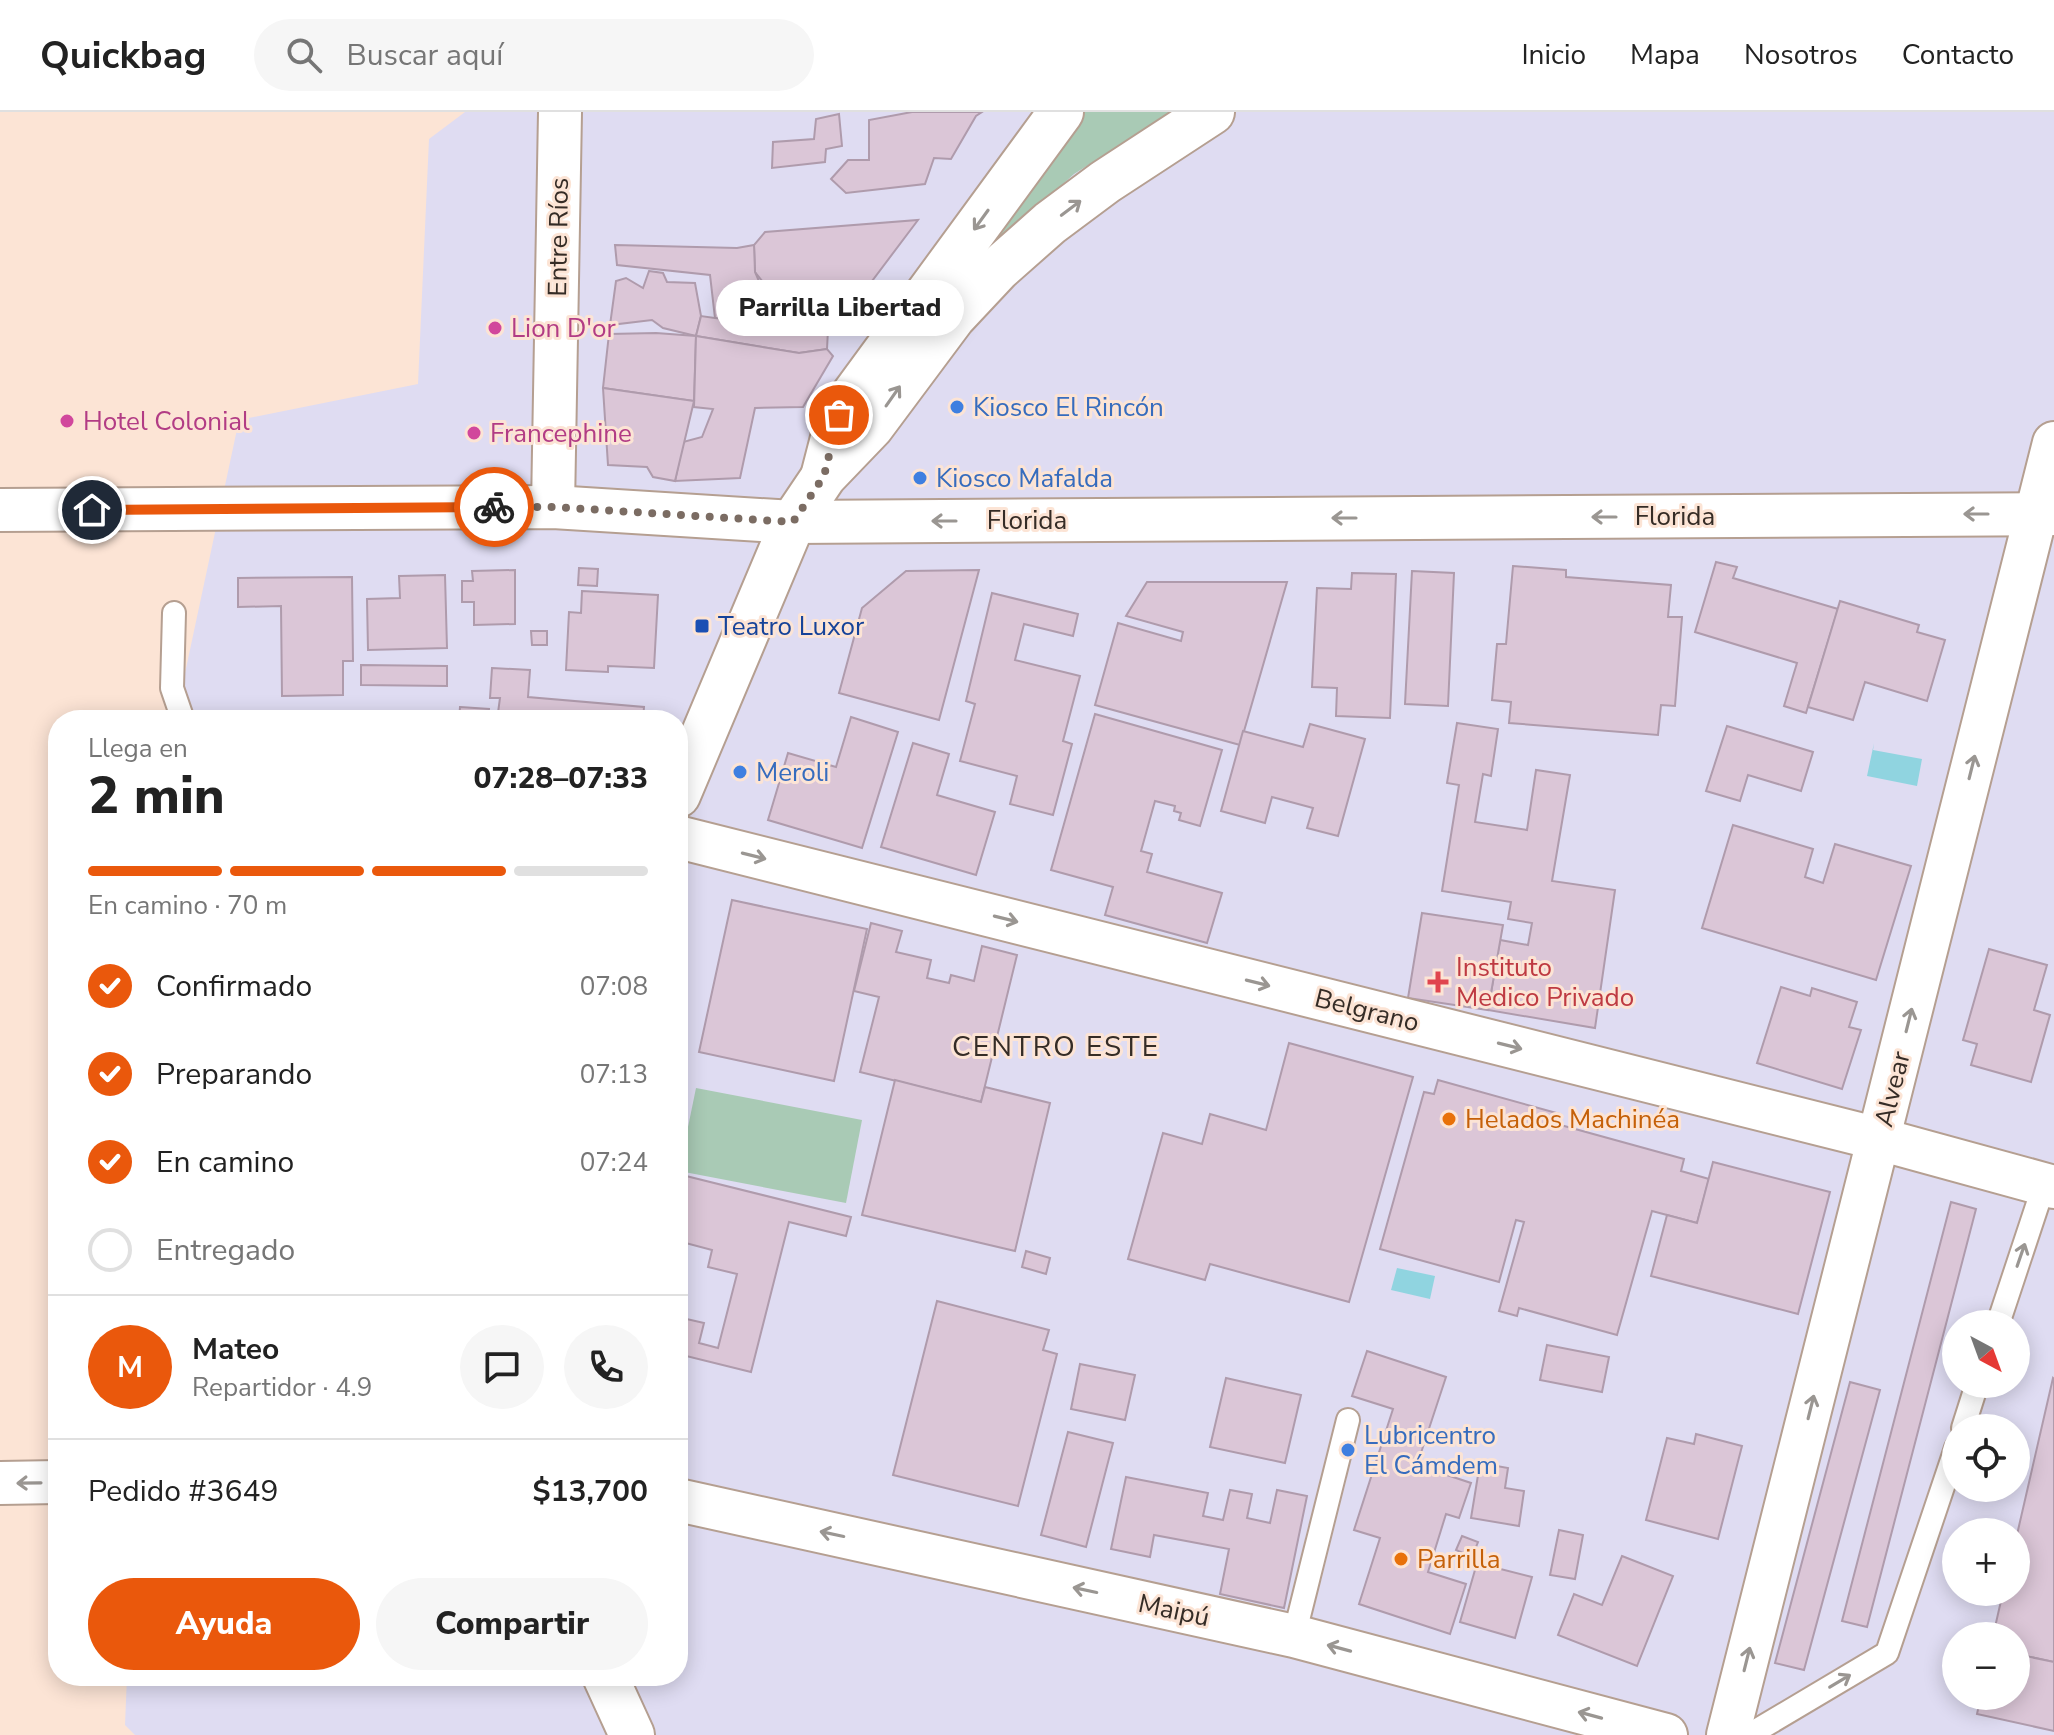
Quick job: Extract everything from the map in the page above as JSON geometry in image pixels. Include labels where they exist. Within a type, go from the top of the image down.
[{"type":"main road","points":[[824,476],[839,415],[1061,112]]},
{"type":"main road","points":[[688,771],[793,522],[824,476],[871,427],[953,317],[998,269],[1050,223],[1105,182],[1212,112]]},
{"type":"main road","points":[[610,1686],[632,1735]]},
{"type":"street","name":"Entre Ríos","points":[[553,507],[560,112]]},
{"type":"street","name":"Alvear","points":[[1728,1735],[1879,1139],[2044,514],[2054,443]]},
{"type":"street","name":"Florida","points":[[0,510],[553,507],[793,522],[2044,514]]},
{"type":"street","name":"Belgrano","points":[[688,840],[1879,1139],[2049,1186]]},
{"type":"street","points":[[0,1483],[48,1482]]},
{"type":"street","name":"Maipú","points":[[688,1502],[1294,1636],[1666,1735]]},
{"type":"lane","points":[[174,613],[172,688],[180,710]]},
{"type":"lane","points":[[2003,1310],[2049,1186]]},
{"type":"lane","points":[[1294,1636],[1348,1420]]},
{"type":"lane","points":[[1749,1735],[1887,1653],[1942,1490]]},
{"type":"shaded area","points":[[465,112],[2054,112],[2054,1735],[135,1735],[125,1725],[127,1686],[688,1686],[688,710],[177,710],[239,420],[418,384],[429,139]]},
{"type":"green space","points":[[1083,112],[1172,112],[1074,174],[1004,238],[992,239],[994,228]]},
{"type":"green space","points":[[696,1088],[862,1120],[846,1203],[688,1173],[688,1127]]},
{"type":"water","points":[[1874,743],[1873,750],[1922,759],[1917,786],[1867,776]]},
{"type":"water","points":[[1397,1268],[1435,1276],[1430,1299],[1391,1290]]},
{"type":"building","points":[[912,112],[982,112],[976,116],[951,159],[934,158],[925,184],[846,193],[831,179],[848,160],[869,160],[869,120]]},
{"type":"building","points":[[839,114],[842,146],[826,149],[825,162],[772,168],[773,142],[814,139],[816,119]]},
{"type":"building","points":[[918,220],[866,289],[830,291],[763,282],[755,272],[754,245],[765,232]]},
{"type":"building","points":[[615,245],[737,248],[754,245],[755,272],[762,288],[758,324],[715,318],[710,275],[617,265]]},
{"type":"building","points":[[649,271],[663,273],[667,282],[695,283],[701,316],[696,336],[663,328],[652,320],[610,325],[616,281],[626,278],[643,288]]},
{"type":"building","points":[[763,282],[830,291],[827,349],[799,353],[696,336],[701,316],[758,324]]},
{"type":"building","points":[[609,334],[696,336],[694,401],[603,388]]},
{"type":"building","points":[[696,336],[799,353],[827,349],[833,356],[803,407],[755,408],[740,478],[675,481],[683,442],[702,437],[713,409],[694,407]]},
{"type":"building","points":[[603,388],[694,401],[675,481],[653,477],[647,467],[608,465]]},
{"type":"building","points":[[1716,562],[1737,567],[1733,578],[1838,609],[1806,713],[1784,706],[1797,663],[1695,632]]},
{"type":"building","points":[[1513,566],[1566,570],[1566,577],[1671,585],[1668,617],[1682,617],[1675,706],[1661,705],[1658,735],[1509,723],[1511,702],[1492,700],[1497,644],[1506,644]]},
{"type":"building","points":[[579,568],[598,569],[597,586],[578,585]]},
{"type":"building","points":[[515,570],[515,624],[474,625],[474,602],[462,602],[462,581],[473,581],[472,571]]},
{"type":"building","points":[[979,570],[939,720],[839,693],[862,608],[906,571]]},
{"type":"building","points":[[1412,571],[1454,573],[1448,706],[1405,704]]},
{"type":"building","points":[[1352,573],[1396,574],[1390,718],[1336,716],[1337,688],[1312,687],[1317,588],[1351,589]]},
{"type":"building","points":[[445,575],[447,648],[368,650],[367,599],[400,598],[399,576]]},
{"type":"building","points":[[352,577],[353,661],[343,661],[343,695],[282,696],[281,606],[238,607],[238,578]]},
{"type":"building","points":[[1147,582],[1287,582],[1240,745],[1095,705],[1118,623],[1181,641],[1183,632],[1126,616]]},
{"type":"building","points":[[582,591],[658,595],[654,668],[608,666],[608,672],[566,670],[569,612],[581,613]]},
{"type":"building","points":[[992,593],[1078,614],[1073,636],[1024,624],[1015,660],[1080,676],[1063,741],[1072,744],[1053,815],[1010,804],[1017,776],[960,761],[975,704],[966,701]]},
{"type":"building","points":[[1840,601],[1919,625],[1917,632],[1945,640],[1927,701],[1865,682],[1853,720],[1808,707]]},
{"type":"building","points":[[531,631],[547,631],[547,645],[532,645]]},
{"type":"building","points":[[361,665],[447,666],[447,686],[361,685]]},
{"type":"building","points":[[492,668],[530,670],[528,697],[644,707],[644,710],[498,710],[500,698],[490,698]]},
{"type":"building","points":[[460,707],[489,709],[489,710],[460,710]]},
{"type":"building","points":[[1095,714],[1222,750],[1200,826],[1179,820],[1181,813],[1174,811],[1175,806],[1155,801],[1141,851],[1152,854],[1147,872],[1222,893],[1207,943],[1105,915],[1113,887],[1051,870]]},
{"type":"building","points":[[851,717],[898,732],[862,848],[768,820],[788,753],[836,767]]},
{"type":"building","points":[[1457,723],[1498,729],[1491,776],[1483,774],[1475,822],[1527,830],[1536,770],[1570,775],[1552,881],[1615,890],[1595,1028],[1488,1010],[1500,940],[1528,945],[1532,923],[1508,919],[1511,902],[1442,891],[1459,785],[1447,783]]},
{"type":"building","points":[[1310,724],[1365,739],[1338,836],[1307,828],[1313,808],[1272,797],[1265,823],[1221,811],[1243,731],[1303,747]]},
{"type":"building","points":[[1727,726],[1813,752],[1801,791],[1748,775],[1740,801],[1706,791]]},
{"type":"building","points":[[913,743],[949,754],[937,795],[995,812],[976,875],[881,847]]},
{"type":"building","points":[[1733,825],[1813,849],[1805,877],[1823,883],[1835,844],[1911,866],[1876,980],[1702,928]]},
{"type":"building","points":[[732,900],[867,929],[834,1081],[699,1052]]},
{"type":"building","points":[[1422,913],[1503,925],[1488,1010],[1408,998]]},
{"type":"building","points":[[871,923],[902,931],[896,952],[931,960],[927,978],[949,983],[951,975],[974,981],[982,946],[1017,955],[981,1102],[860,1072],[879,997],[854,991]]},
{"type":"building","points":[[1989,949],[2047,965],[2034,1010],[2050,1015],[2031,1082],[1971,1065],[1977,1044],[1963,1040]]},
{"type":"building","points":[[1781,987],[1810,996],[1812,988],[1857,1002],[1849,1027],[1861,1030],[1842,1089],[1757,1063]]},
{"type":"building","points":[[1289,1043],[1413,1077],[1349,1302],[1210,1264],[1205,1280],[1128,1259],[1163,1133],[1202,1144],[1210,1114],[1266,1130]]},
{"type":"building","points":[[895,1080],[981,1102],[985,1087],[1050,1103],[1015,1251],[862,1215]]},
{"type":"building","points":[[1438,1080],[1560,1114],[1557,1124],[1684,1159],[1681,1171],[1709,1179],[1697,1223],[1652,1211],[1617,1335],[1519,1308],[1517,1316],[1499,1311],[1524,1222],[1516,1220],[1499,1282],[1380,1249],[1424,1092],[1434,1094]]},
{"type":"building","points":[[1713,1162],[1830,1192],[1798,1314],[1651,1276],[1667,1215],[1697,1223]]},
{"type":"building","points":[[688,1176],[851,1217],[846,1236],[789,1222],[751,1372],[688,1356],[688,1319],[704,1323],[699,1343],[718,1348],[737,1274],[708,1267],[712,1250],[688,1244]]},
{"type":"building","points":[[1951,1202],[1976,1209],[1950,1310],[1942,1310],[1942,1339],[1867,1627],[1842,1621]]},
{"type":"building","points":[[1026,1251],[1050,1258],[1046,1274],[1022,1267]]},
{"type":"building","points":[[937,1301],[1049,1330],[1043,1350],[1057,1354],[1018,1506],[893,1475]]},
{"type":"building","points":[[1547,1345],[1609,1357],[1602,1392],[1540,1380]]},
{"type":"building","points":[[1367,1351],[1446,1377],[1417,1465],[1471,1483],[1459,1518],[1446,1514],[1428,1572],[1466,1584],[1450,1634],[1359,1604],[1380,1538],[1354,1530],[1393,1409],[1352,1396]]},
{"type":"building","points":[[1080,1364],[1135,1375],[1125,1420],[1071,1409]]},
{"type":"building","points":[[1226,1378],[1301,1395],[1285,1463],[1210,1447]]},
{"type":"building","points":[[2053,1378],[2054,1662],[2030,1657],[2030,1622],[1996,1622],[2000,1606],[2030,1606],[2030,1518],[2021,1518],[2025,1502],[2030,1502],[2030,1478]]},
{"type":"building","points":[[1850,1382],[1880,1390],[1804,1670],[1775,1663]]},
{"type":"building","points":[[1068,1432],[1113,1443],[1086,1547],[1041,1535]]},
{"type":"building","points":[[1696,1434],[1742,1446],[1718,1539],[1646,1520],[1667,1438],[1694,1444]]},
{"type":"building","points":[[1480,1463],[1508,1468],[1505,1488],[1524,1491],[1519,1526],[1471,1518]]},
{"type":"building","points":[[1126,1477],[1208,1493],[1203,1516],[1223,1520],[1230,1490],[1252,1494],[1247,1518],[1270,1523],[1277,1490],[1307,1496],[1284,1608],[1220,1594],[1229,1549],[1154,1535],[1150,1557],[1111,1549]]},
{"type":"building","points":[[1559,1530],[1583,1535],[1575,1579],[1550,1575]]},
{"type":"building","points":[[1462,1536],[1478,1542],[1472,1557],[1456,1550]]},
{"type":"building","points":[[1622,1556],[1673,1576],[1637,1666],[1558,1635],[1574,1594],[1602,1605]]},
{"type":"building","points":[[1477,1563],[1532,1577],[1515,1638],[1460,1622]]},
{"type":"building","points":[[2030,1657],[2054,1662],[2054,1731],[1977,1714],[1978,1710],[2030,1710]]},
{"type":"way so far","points":[[494,507],[553,507],[793,522],[824,476],[839,415]]},
{"type":"place","name":"Lion D'or","points":[[495,328]]},
{"type":"place","name":"Kiosco El Rincón","points":[[957,407]]},
{"type":"place","name":"Parrilla Libertad","points":[[839,415]]},
{"type":"place","name":"Hotel Colonial","points":[[67,421]]},
{"type":"place","name":"Francephine","points":[[474,433]]},
{"type":"place","name":"Kiosco Mafalda","points":[[920,478]]},
{"type":"place","name":"Teatro Luxor","points":[[702,626]]},
{"type":"place","name":"Meroli","points":[[740,772]]},
{"type":"place","name":"Instituto Medico Privado","points":[[1438,982]]},
{"type":"place","name":"Helados Machinéa","points":[[1449,1119]]},
{"type":"place","name":"Lubricentro El Cámdem","points":[[1348,1450]]},
{"type":"place","name":"Parrilla","points":[[1401,1559]]},
{"type":"district","name":"CENTRO ESTE","points":[[1056,1046]]},
{"type":"route","points":[[92,510],[494,507]]}]
